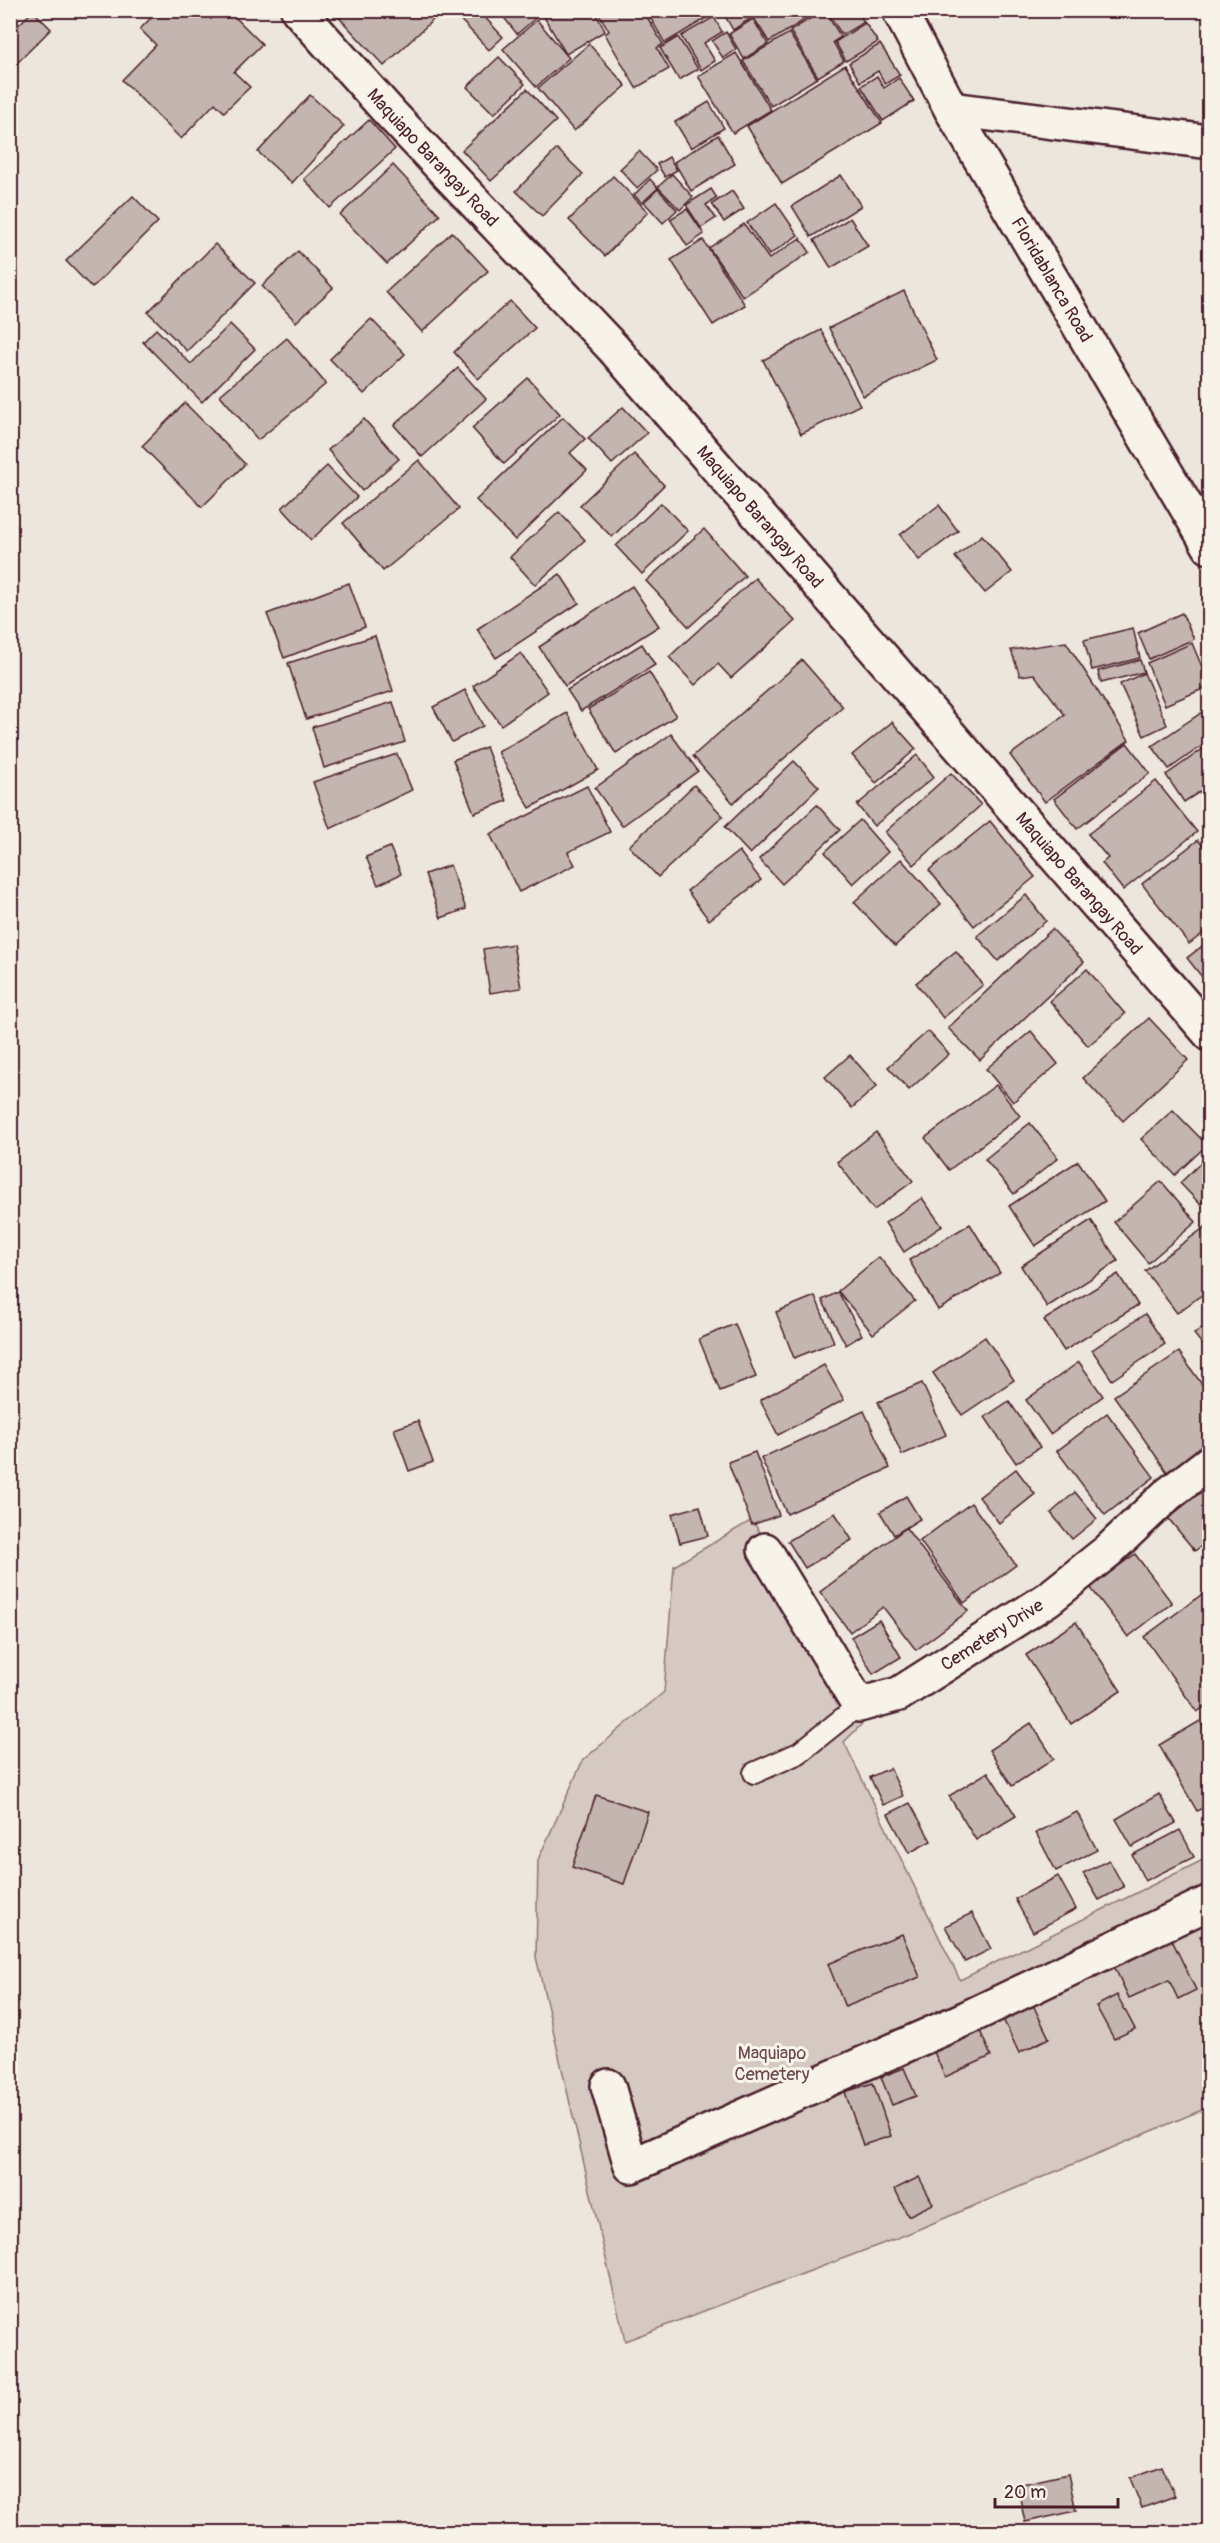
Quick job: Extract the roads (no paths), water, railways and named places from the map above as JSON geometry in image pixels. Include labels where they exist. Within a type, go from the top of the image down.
[{"type":"street","name":"Maquiapo Barangay Road","points":[[298,10],[390,112],[613,348],[1209,1034]]},
{"type":"street","name":"Floridablanca Road","points":[[899,10],[951,109],[1209,547]]},
{"type":"street","points":[[951,109],[1209,142]]},
{"type":"street","name":"Cemetery Drive","points":[[859,1705],[899,1694],[1048,1599],[1108,1551],[1167,1495],[1209,1462]]},
{"type":"street","points":[[765,1550],[859,1705]]},
{"type":"street","points":[[608,2086],[631,2166],[967,2018],[1209,1902]]},
{"type":"lane","name":"Cemetery Drive","points":[[754,1773],[799,1753],[859,1705]]},
{"type":"park label","name":"Maquiapo Cemetery","points":[[772,2063]]}]
